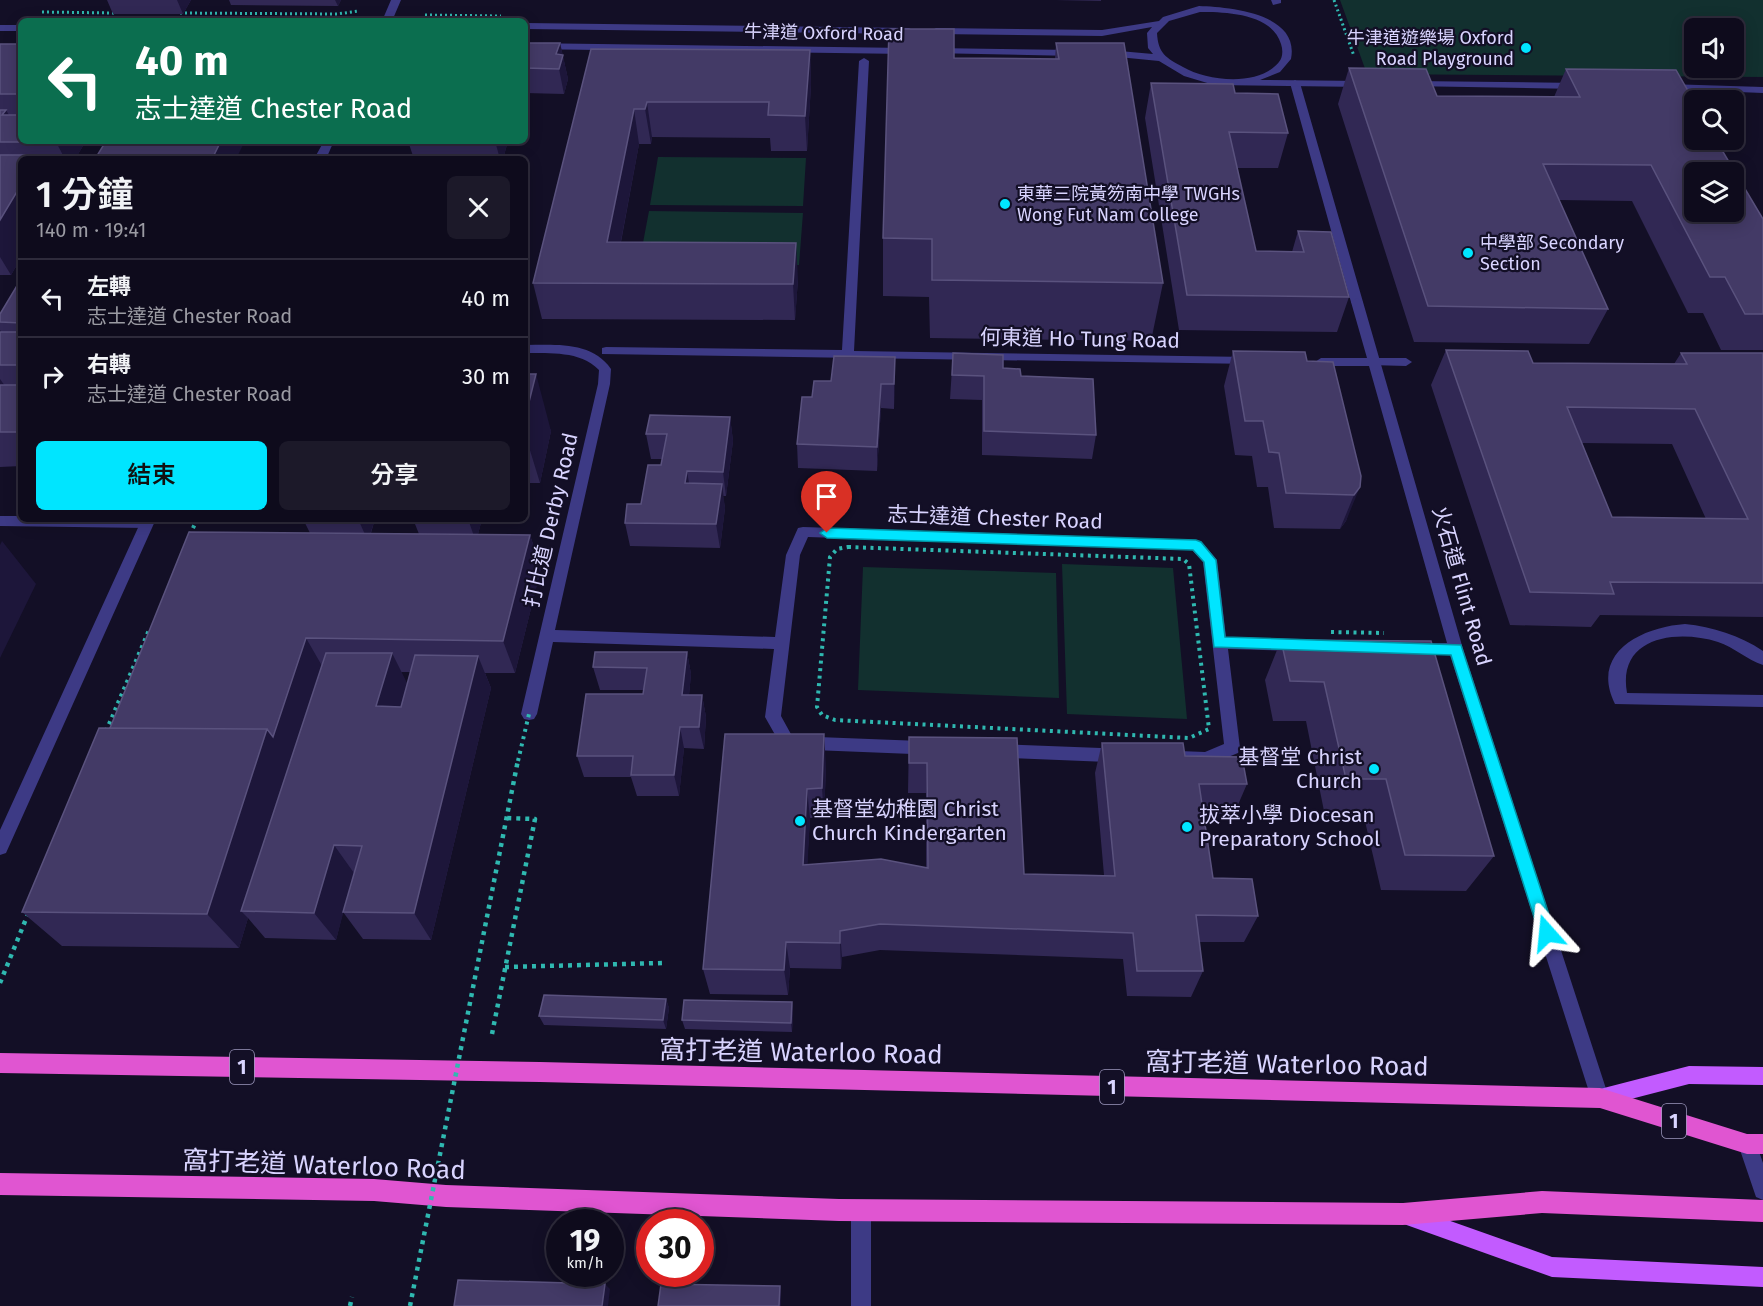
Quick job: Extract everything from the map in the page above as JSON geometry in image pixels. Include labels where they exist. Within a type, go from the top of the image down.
[{"type":"highway","name":"窩打老道 Waterloo Road","points":[[0,1063],[628,1074],[1600,1098],[1755,1144]]},
{"type":"highway","name":"窩打老道 Waterloo Road","points":[[0,1184],[374,1190],[446,1196],[861,1210],[1403,1214],[1542,1202],[1763,1211]]},
{"type":"main road","name":"窩打老道 Waterloo Road","points":[[1600,1098],[1689,1075],[1763,1076]]},
{"type":"main road","name":"窩打老道 Waterloo Road","points":[[1403,1214],[1552,1267],[1763,1277]]},
{"type":"street","points":[[388,18],[396,0]]},
{"type":"street","name":"牛津道 Oxford Road","points":[[528,26],[1101,33],[1156,23],[1182,12],[1218,9],[1246,14],[1271,25],[1282,36],[1287,47],[1286,59],[1278,69],[1245,83]]},
{"type":"street","points":[[1156,23],[1150,34],[1151,43],[1159,58]]},
{"type":"street","points":[[0,28],[18,28]]},
{"type":"street","name":"牛津道 Oxford Road","points":[[528,46],[1083,53]]},
{"type":"street","points":[[1094,53],[1159,58],[1187,75],[1205,80],[1245,83],[1378,84]]},
{"type":"street","points":[[848,354],[864,62]]},
{"type":"street","name":"火石道 Flint Road","points":[[1295,83],[1456,649],[1600,1098]]},
{"type":"street","points":[[1402,84],[1594,86]]},
{"type":"street","points":[[1653,87],[1763,90]]},
{"type":"street","name":"打比道 Derby Road","points":[[528,349],[577,350],[598,360],[605,369],[604,384],[529,714]]},
{"type":"street","name":"何東道 Ho Tung Road","points":[[606,351],[1262,361]]},
{"type":"street","points":[[1315,362],[1406,362]]},
{"type":"street","points":[[0,521],[18,521]]},
{"type":"street","points":[[0,848],[148,522]]},
{"type":"street","name":"志士達道 Chester Road","points":[[803,532],[1196,545],[1210,560],[1218,643],[1232,748],[1206,759],[788,742],[773,717],[793,555],[803,532]]},
{"type":"street","points":[[1763,659],[1754,652],[1718,635],[1683,630],[1652,634],[1644,638],[1629,648],[1617,671],[1620,699],[1763,701]]},
{"type":"street","points":[[546,636],[781,643]]},
{"type":"street","points":[[1218,643],[1323,639]]},
{"type":"street","points":[[1399,648],[1456,649]]},
{"type":"street","points":[[1755,1144],[1763,1190]]},
{"type":"street","points":[[861,1210],[861,1306]]},
{"type":"path","points":[[1334,0],[1358,66]]},
{"type":"path","points":[[179,13],[322,14],[363,10]]},
{"type":"path","points":[[36,12],[119,13]]},
{"type":"path","points":[[320,18],[322,14]]},
{"type":"path","points":[[187,541],[196,522]]},
{"type":"path","points":[[848,547],[1171,558],[1183,559],[1189,564],[1209,729],[1198,736],[835,720],[822,715],[817,707],[831,557],[837,549],[848,547]]},
{"type":"path","points":[[103,739],[150,629]]},
{"type":"path","points":[[1323,639],[1392,633]]},
{"type":"path","points":[[410,1306],[505,818],[529,714]]},
{"type":"path","points":[[492,1036],[534,819],[505,818]]},
{"type":"path","points":[[0,983],[32,904]]},
{"type":"path","points":[[505,967],[663,963]]},
{"type":"path","points":[[350,1306],[352,1297]]},
{"type":"green space","name":"牛津道遊樂場 Oxford Road Playground","points":[[1340,0],[1763,0],[1763,77],[1744,77],[1744,18],[1684,18],[1684,76],[1367,74]]},
{"type":"green space","points":[[658,157],[806,158],[803,206],[650,205]]},
{"type":"green space","points":[[649,211],[803,213],[799,265],[639,264]]},
{"type":"green space","points":[[1062,564],[1173,568],[1187,719],[1067,714]]},
{"type":"green space","points":[[863,567],[1056,573],[1059,698],[858,690]]},
{"type":"building","name":"東華三院黃笏南中學 TWGHs Wong Fut Nam College","points":[[889,29],[954,29],[954,58],[1059,59],[1056,43],[1124,43],[1163,283],[932,280],[932,239],[883,238]]},
{"type":"building","points":[[528,43],[560,43],[556,54],[563,55],[559,69],[528,68]]},
{"type":"building","points":[[0,44],[18,44],[18,94],[0,94]]},
{"type":"building","points":[[591,49],[810,50],[805,116],[768,115],[769,102],[647,102],[645,109],[634,109],[607,242],[796,243],[793,284],[533,283]]},
{"type":"building","name":"中學部 Secondary Section","points":[[1349,68],[1426,69],[1437,96],[1580,97],[1566,69],[1676,70],[1688,90],[1684,90],[1684,150],[1722,150],[1729,162],[1684,162],[1684,222],[1744,222],[1744,187],[1763,219],[1763,314],[1745,314],[1725,277],[1710,277],[1651,165],[1543,164],[1608,309],[1428,306]]},
{"type":"building","points":[[1151,83],[1233,84],[1235,93],[1278,94],[1288,133],[1229,132],[1256,251],[1304,252],[1298,231],[1331,232],[1349,297],[1187,295]]},
{"type":"building","points":[[0,110],[6,110],[2,115],[18,115],[18,142],[0,142]]},
{"type":"building","points":[[104,144],[220,144],[214,156],[97,156]]},
{"type":"building","points":[[0,155],[39,155],[18,156],[18,190],[0,220]]},
{"type":"building","points":[[18,284],[18,323],[0,322],[0,314]]},
{"type":"building","points":[[0,332],[18,332],[18,365],[0,365]]},
{"type":"building","points":[[1446,350],[1528,351],[1533,363],[1687,364],[1681,353],[1763,353],[1763,583],[1610,582],[1614,594],[1530,592]],"holes":[[[1567,407],[1695,409],[1748,519],[1612,517]]]},
{"type":"building","points":[[1233,351],[1305,352],[1307,361],[1333,362],[1361,476],[1360,487],[1354,495],[1286,493],[1279,453],[1269,452],[1263,421],[1245,421]]},
{"type":"building","points":[[953,353],[1003,355],[1003,368],[1020,369],[1021,376],[1093,379],[1096,435],[984,431],[984,376],[952,375]]},
{"type":"building","points":[[834,356],[895,357],[894,384],[881,384],[877,447],[797,444],[802,397],[812,397],[814,381],[831,381]]},
{"type":"building","points":[[528,374],[536,374],[528,406]]},
{"type":"building","points":[[0,385],[18,385],[18,432],[0,432]]},
{"type":"building","points":[[650,415],[730,417],[723,472],[687,471],[685,483],[722,484],[716,524],[625,523],[627,504],[641,504],[648,465],[661,465],[667,434],[646,434]]},
{"type":"building","points":[[189,532],[530,535],[503,641],[306,638],[273,737],[267,729],[110,728]]},
{"type":"building","points":[[1281,640],[1431,641],[1494,856],[1405,855],[1386,779],[1346,779],[1324,682],[1290,681]]},
{"type":"building","points":[[595,652],[687,652],[682,695],[702,695],[699,727],[680,727],[674,775],[631,775],[633,756],[577,756],[586,694],[643,694],[647,668],[593,667]]},
{"type":"building","points":[[326,653],[392,653],[376,706],[401,707],[415,655],[478,656],[414,913],[343,912],[362,846],[334,845],[314,913],[241,911]]},
{"type":"building","points":[[99,728],[267,729],[207,914],[22,912]]},
{"type":"building","points":[[725,734],[824,734],[822,788],[807,789],[803,865],[881,859],[928,868],[927,763],[909,763],[909,737],[1017,738],[1024,874],[1115,876],[1102,743],[1183,743],[1185,756],[1242,757],[1247,784],[1199,784],[1213,878],[1252,879],[1258,916],[1196,915],[1203,971],[1137,971],[1133,933],[880,924],[840,931],[840,943],[786,942],[784,970],[703,969]]},
{"type":"building","points":[[544,995],[666,999],[663,1020],[539,1016]]},
{"type":"building","points":[[684,1000],[792,1002],[791,1023],[682,1020]]},
{"type":"building","points":[[458,1280],[546,1282],[546,1287],[605,1287],[602,1306],[454,1306]]},
{"type":"building","points":[[780,1286],[779,1306],[658,1306],[661,1287]]},
{"type":"place","name":"牛津道遊樂場 Oxford Road Playground","points":[[1526,48]]},
{"type":"place","name":"東華三院黃笏南中學 TWGHs Wong Fut Nam College","points":[[1005,204]]},
{"type":"place","name":"中學部 Secondary Section","points":[[1468,253]]},
{"type":"place","name":"基督堂 Christ Church","points":[[1374,769]]},
{"type":"place","name":"基督堂幼稚園 Christ Church Kindergarten","points":[[800,821]]},
{"type":"place","name":"拔萃小學 Diocesan Preparatory School","points":[[1187,827]]},
{"type":"route","points":[[827,533],[1162,546],[1196,545],[1210,560],[1218,643],[1456,649],[1547,933]]}]
